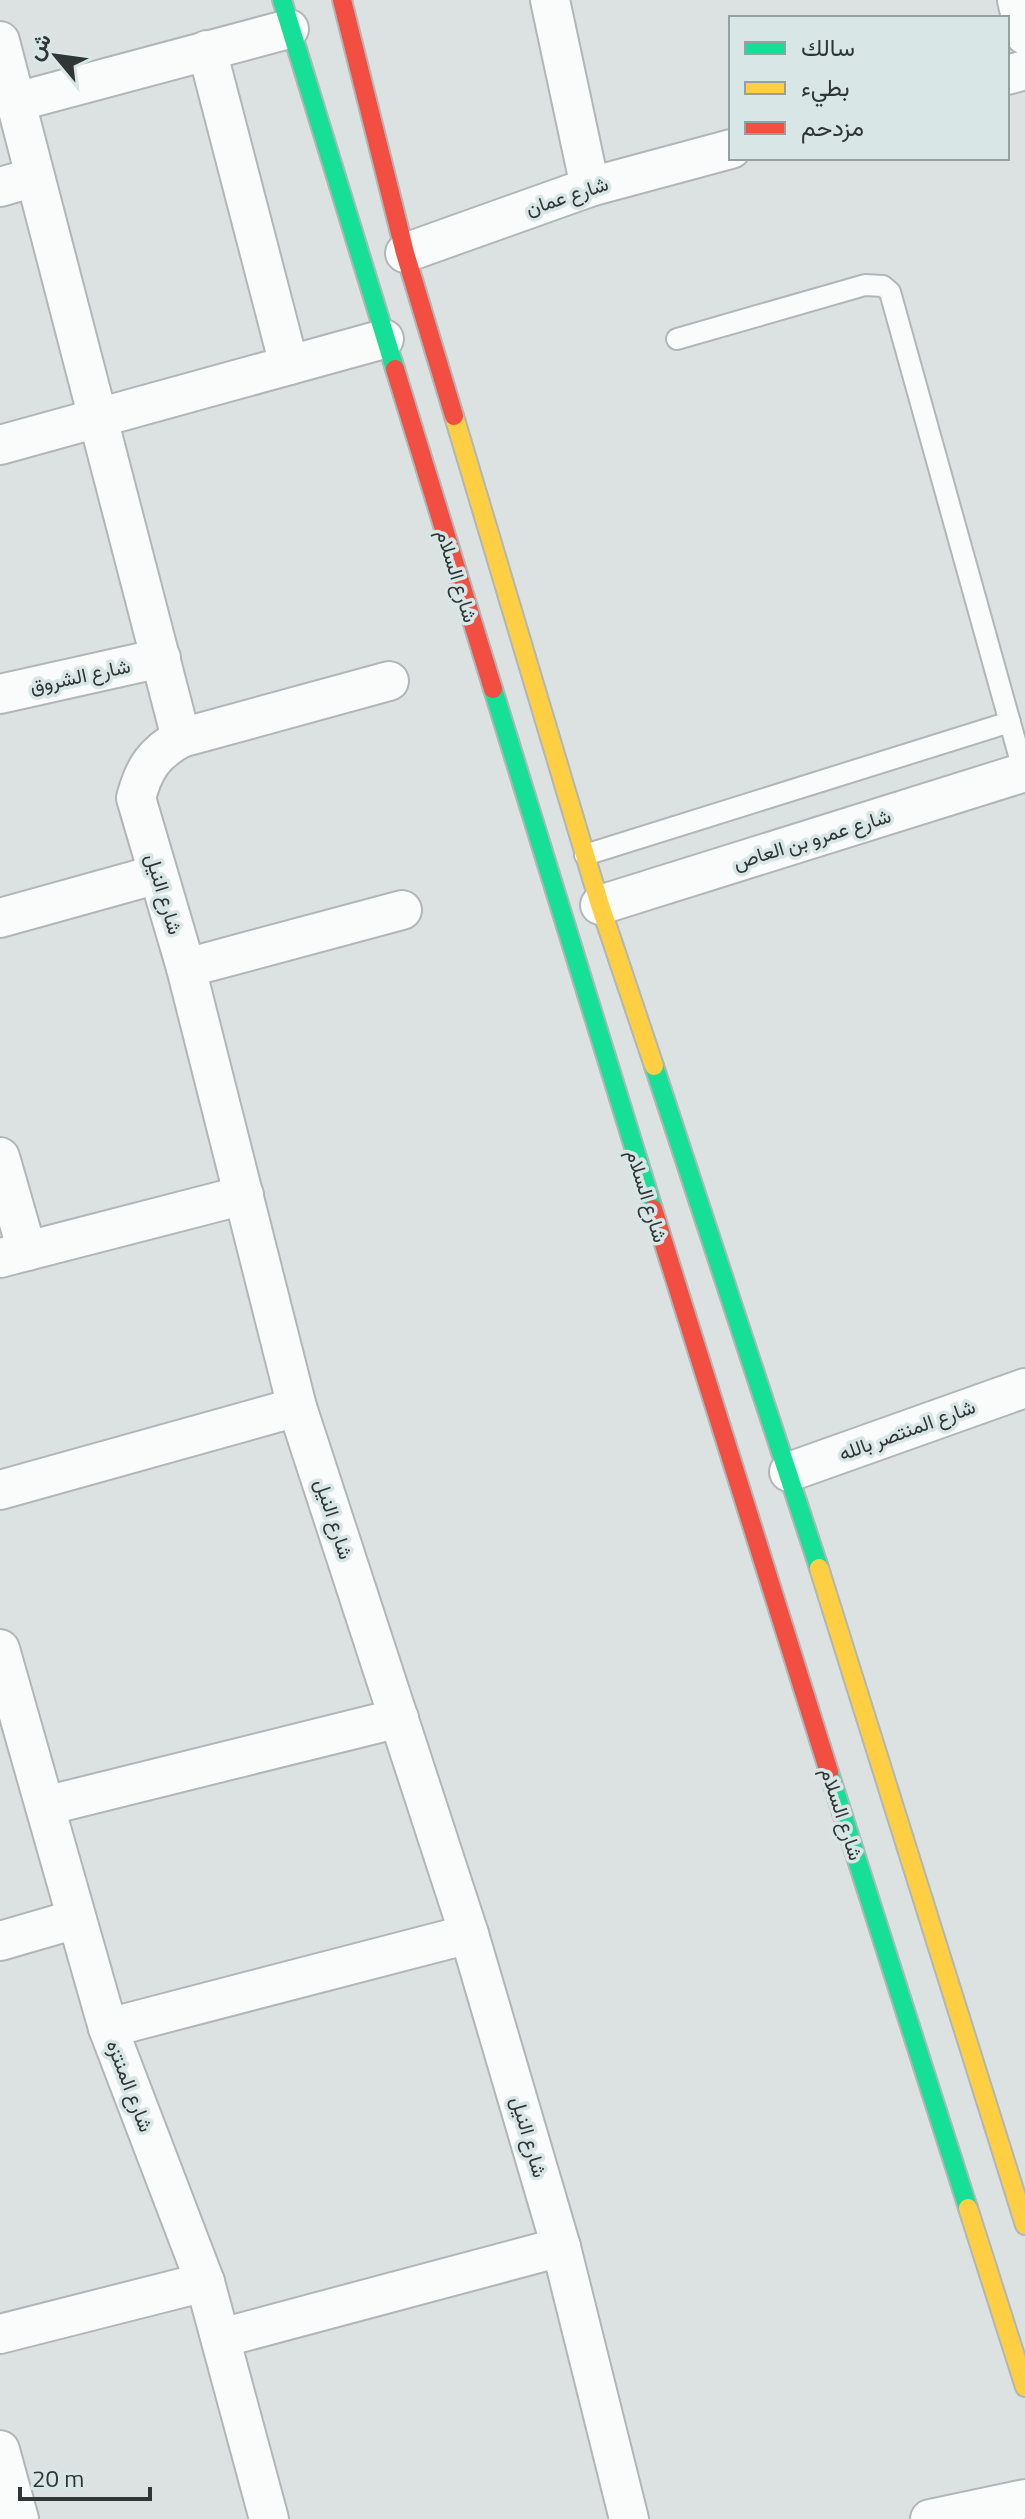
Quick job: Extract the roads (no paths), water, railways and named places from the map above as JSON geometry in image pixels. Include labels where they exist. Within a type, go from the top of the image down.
[{"type":"street","points":[[342,0],[405,253],[600,905],[789,1472],[1025,2225]]},
{"type":"street","points":[[550,0],[590,187]]},
{"type":"street","points":[[1017,0],[1025,35]]},
{"type":"street","points":[[16,102],[207,50],[286,14]]},
{"type":"street","name":"شارع السلام","points":[[286,14],[738,1487],[1025,2387]]},
{"type":"street","points":[[0,41],[16,102],[18,182],[98,418],[181,738]]},
{"type":"street","points":[[207,50],[289,365]]},
{"type":"street","name":"شارع عمان","points":[[405,253],[590,187],[729,150]]},
{"type":"street","points":[[0,445],[384,339]]},
{"type":"street","name":"شارع الشروق","points":[[0,694],[161,658]]},
{"type":"street","name":"شارع النيل","points":[[389,681],[181,738],[158,751],[142,773],[136,798],[186,968],[297,1407],[469,1934],[561,2247],[629,2519]]},
{"type":"street","name":"شارع عمرو بن العاص","points":[[600,905],[1025,774]]},
{"type":"street","points":[[0,918],[158,874]]},
{"type":"street","points":[[186,968],[402,910]]},
{"type":"street","points":[[0,1157],[13,1254],[244,1195]]},
{"type":"street","name":"شارع المنتصر بالله","points":[[789,1472],[1025,1388]]},
{"type":"street","points":[[0,1490],[297,1407]]},
{"type":"street","name":"شارع المنتزه","points":[[0,1649],[108,2028],[205,2282],[269,2519]]},
{"type":"street","points":[[45,1806],[399,1718]]},
{"type":"street","points":[[0,1941],[76,1919]]},
{"type":"street","points":[[108,2028],[469,1934]]},
{"type":"street","points":[[221,2338],[561,2247]]},
{"type":"street","points":[[0,2334],[205,2282]]},
{"type":"street","points":[[0,2450],[19,2519]]},
{"type":"street","points":[[930,2519],[1025,2499]]},
{"type":"lane","points":[[677,339],[865,285],[883,286],[890,292],[1025,774]]},
{"type":"lane","points":[[585,855],[1010,722]]}]
